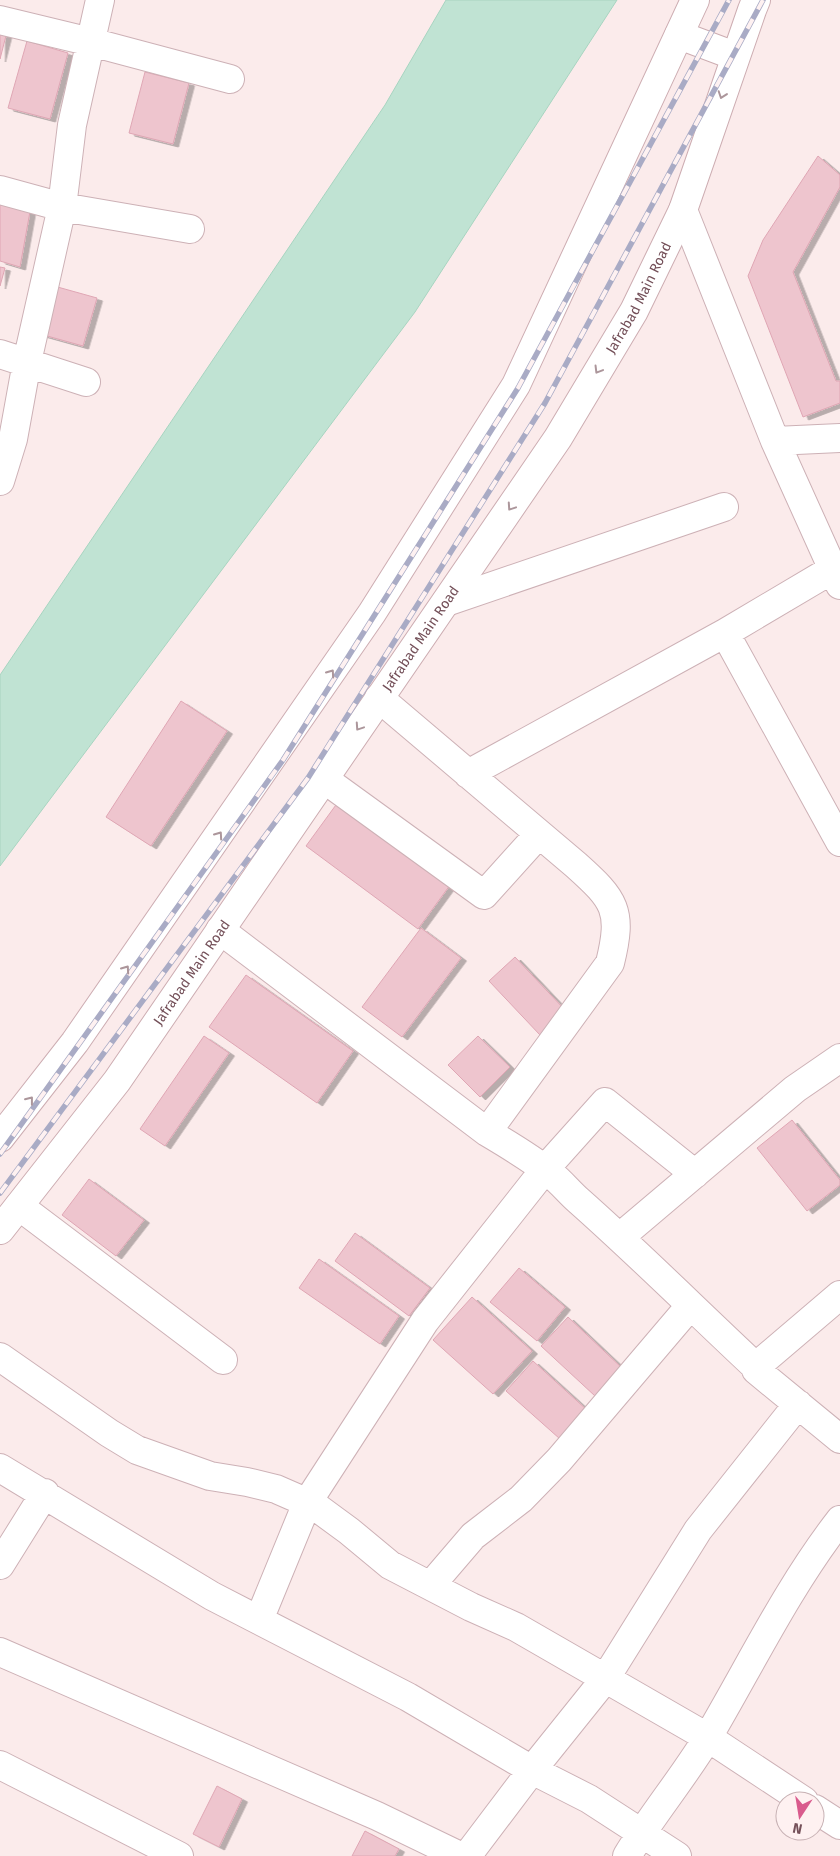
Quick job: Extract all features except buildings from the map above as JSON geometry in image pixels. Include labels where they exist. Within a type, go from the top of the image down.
[{"type":"street","points":[[0,481],[13,439],[27,362],[62,207],[72,125],[100,0]]},
{"type":"street","points":[[0,1138],[75,1042],[372,613],[516,386],[696,0]]},
{"type":"street","name":"Jafrabad Main Road","points":[[0,1230],[117,1081],[558,438],[634,311],[683,210],[756,0]]},
{"type":"street","points":[[0,20],[230,79]]},
{"type":"street","points":[[679,35],[735,56]]},
{"type":"street","points":[[0,190],[62,207],[190,229]]},
{"type":"street","points":[[468,774],[725,633],[836,577],[775,442],[683,210]]},
{"type":"street","points":[[0,354],[86,382]]},
{"type":"street","points":[[775,442],[840,438]]},
{"type":"street","points":[[446,602],[724,507]]},
{"type":"street","points":[[725,633],[840,842]]},
{"type":"street","points":[[379,698],[602,888],[616,915],[616,937],[610,963],[487,1132]]},
{"type":"street","points":[[324,779],[484,895],[539,834]]},
{"type":"street","points":[[220,930],[487,1132],[545,1169],[620,1237],[757,1368],[758,1372],[840,1439]]},
{"type":"street","points":[[620,1237],[796,1089],[840,1058]]},
{"type":"street","points":[[259,1620],[307,1503],[425,1321],[545,1169],[605,1102],[695,1174]]},
{"type":"street","points":[[19,1206],[223,1360]]},
{"type":"street","points":[[757,1368],[758,1364],[840,1295]]},
{"type":"street","points":[[431,1585],[473,1536],[522,1499],[559,1460],[690,1306]]},
{"type":"street","points":[[0,1357],[109,1433],[137,1450],[210,1476],[276,1489],[315,1506],[390,1565],[471,1607],[516,1627],[707,1737],[789,1791]]},
{"type":"street","points":[[467,1856],[532,1770],[605,1679],[698,1530],[798,1404]]},
{"type":"street","points":[[0,1468],[45,1493],[212,1596],[408,1697],[532,1770],[589,1799],[677,1856]]},
{"type":"street","points":[[0,1565],[45,1493]]},
{"type":"street","points":[[627,1856],[707,1737],[786,1600],[821,1545],[840,1520]]},
{"type":"street","points":[[0,1652],[378,1816],[460,1856]]},
{"type":"street","points":[[0,1765],[168,1853]]},
{"type":"street","points":[[825,1815],[840,1825]]},
{"type":"shaded area","points":[[446,0],[617,0],[415,312],[0,866],[0,675],[385,105]]},
{"type":"railway","points":[[0,1154],[283,760],[518,388],[729,0]]},
{"type":"railway","points":[[0,1193],[308,778],[545,403],[763,0]]}]
